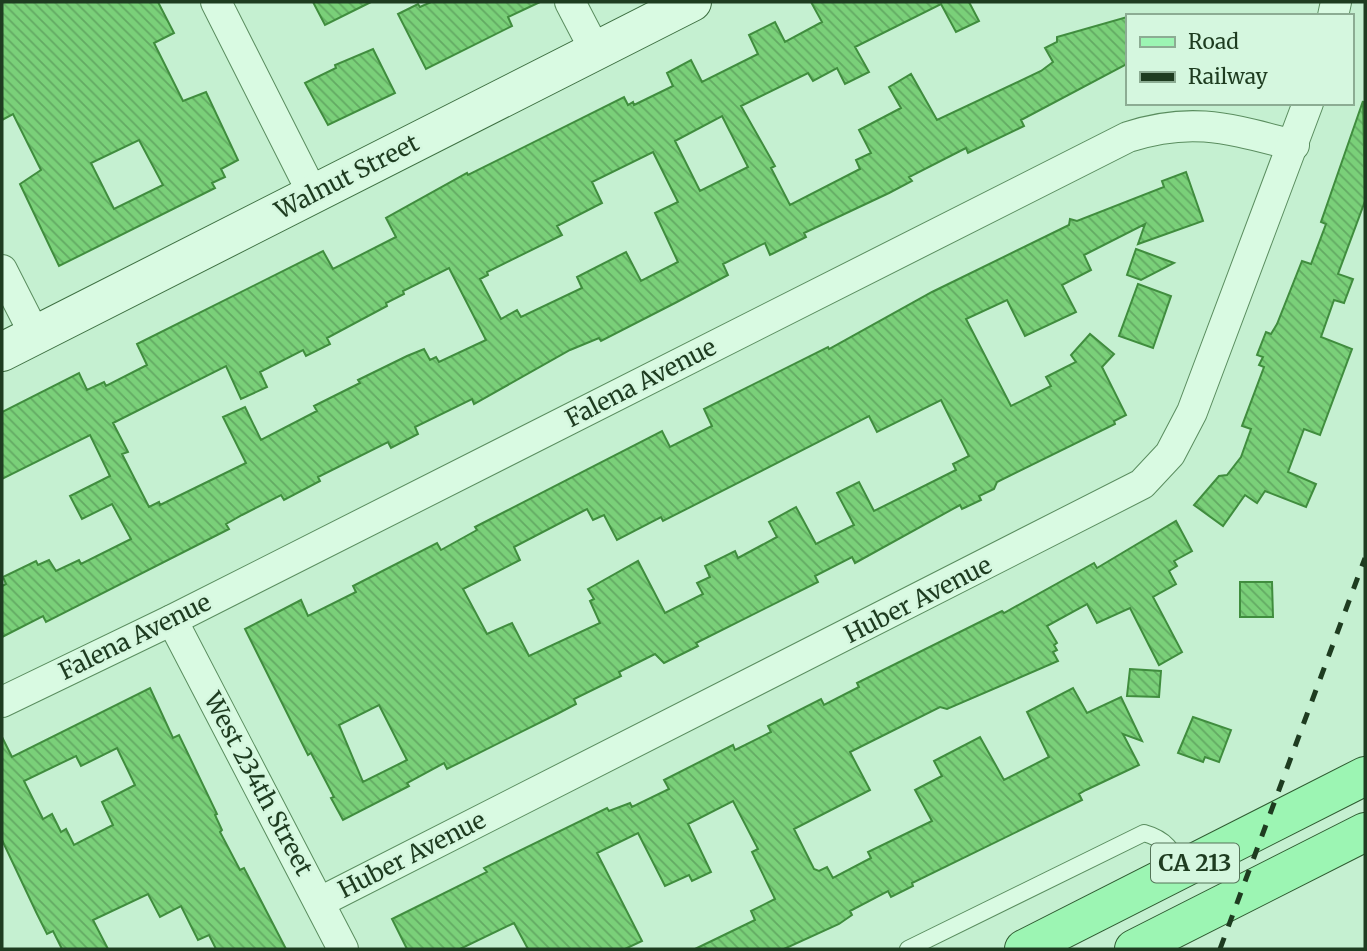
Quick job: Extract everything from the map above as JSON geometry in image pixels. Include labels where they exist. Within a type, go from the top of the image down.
[{"type":"main road","name":"CA 213","points":[[1024,949],[1365,776]]},
{"type":"main road","name":"CA 213","points":[[1134,949],[1365,832]]},
{"type":"street","points":[[216,2],[313,194]]},
{"type":"street","points":[[570,2],[594,50]]},
{"type":"street","name":"Walnut Street","points":[[2,352],[692,2]]},
{"type":"street","name":"Huber Avenue","points":[[320,902],[1142,484],[1170,454],[1192,412],[1307,105]]},
{"type":"street","name":"Falena Avenue","points":[[2,702],[172,620],[1128,137],[1162,126],[1196,124],[1228,128],[1294,145]]},
{"type":"street","points":[[2,270],[35,335]]},
{"type":"street","name":"West 234th Street","points":[[172,620],[343,949]]},
{"type":"lane","points":[[908,949],[1144,833],[1159,837],[1171,847],[1182,870]]},
{"type":"building","points":[[2,2],[158,2],[174,33],[154,43],[183,101],[206,92],[238,160],[221,169],[225,177],[212,183],[215,188],[59,266],[20,184],[41,170],[13,114],[2,120]],"holes":[[[139,140],[163,185],[114,209],[91,163]]]},
{"type":"building","points":[[313,2],[371,2],[325,25]]},
{"type":"building","points":[[431,2],[540,2],[508,17],[512,26],[426,69],[398,14],[418,4],[420,7]]},
{"type":"building","points":[[811,2],[969,2],[979,21],[956,32],[941,4],[855,47],[869,72],[845,84],[837,68],[813,81],[808,73],[741,106],[775,166],[771,168],[790,205],[860,169],[856,160],[871,153],[859,130],[901,108],[889,87],[911,74],[937,120],[1041,71],[1053,62],[1045,48],[1057,42],[1057,37],[1126,17],[1126,65],[1021,120],[1024,126],[968,153],[966,148],[909,177],[912,181],[804,233],[806,237],[770,255],[765,243],[723,264],[728,275],[675,303],[601,341],[599,338],[570,350],[474,404],[472,399],[415,427],[418,434],[391,448],[388,442],[318,477],[320,481],[284,500],[281,495],[226,524],[229,529],[46,622],[43,616],[2,637],[2,586],[6,584],[3,577],[36,561],[38,565],[49,560],[56,571],[79,560],[81,564],[131,539],[112,504],[82,519],[70,496],[110,476],[90,435],[2,479],[2,412],[79,373],[87,390],[104,382],[106,386],[147,365],[137,344],[323,251],[333,269],[396,237],[386,218],[467,173],[468,175],[624,97],[628,105],[633,102],[634,105],[673,86],[667,73],[691,60],[702,82],[758,54],[749,35],[775,22],[785,42],[822,22]],"holes":[[[722,116],[748,167],[700,191],[675,141]],[[653,152],[678,202],[655,213],[678,262],[641,281],[626,252],[577,277],[582,288],[521,317],[517,310],[501,319],[480,279],[488,275],[487,272],[562,235],[557,226],[602,203],[592,182]],[[449,268],[486,340],[439,362],[436,357],[430,360],[424,349],[407,356],[358,380],[360,383],[314,406],[317,411],[261,440],[245,407],[223,417],[246,463],[160,505],[159,502],[149,507],[122,454],[128,452],[113,423],[226,366],[241,399],[267,387],[260,372],[303,350],[306,356],[330,344],[327,338],[387,306],[386,303],[404,294],[403,291]]]},
{"type":"building","points":[[373,49],[395,93],[328,125],[305,83],[336,68],[335,65]]},
{"type":"building","points":[[1363,101],[1365,201],[1338,274],[1353,279],[1344,303],[1334,300],[1321,337],[1352,349],[1320,435],[1304,429],[1288,472],[1316,484],[1306,507],[1265,491],[1257,503],[1245,495],[1223,526],[1194,505],[1219,476],[1227,475],[1241,457],[1251,429],[1242,426],[1264,367],[1259,365],[1263,357],[1257,355],[1266,332],[1271,334],[1277,324],[1302,261],[1311,264],[1326,224],[1321,222]]},
{"type":"building","points":[[1186,172],[1203,221],[1138,244],[1145,224],[1084,255],[1091,270],[1062,285],[1076,312],[1025,336],[1007,300],[966,319],[1011,406],[1051,386],[1046,377],[1076,362],[1071,355],[1090,334],[1114,354],[1102,367],[1126,415],[1114,421],[1115,424],[997,482],[994,489],[979,496],[981,500],[962,509],[960,505],[855,563],[852,557],[815,576],[818,582],[696,643],[698,646],[664,663],[655,654],[619,672],[621,676],[574,699],[576,704],[447,769],[444,763],[407,783],[409,786],[343,820],[331,798],[334,797],[311,753],[308,755],[245,629],[301,600],[308,616],[356,592],[353,586],[437,543],[441,550],[477,530],[475,527],[662,431],[670,447],[712,426],[704,409],[828,347],[829,349],[932,292],[1069,225],[1070,219],[1077,221],[1164,187],[1162,181]],"holes":[[[941,400],[969,456],[953,464],[956,470],[874,511],[859,482],[837,493],[854,525],[816,544],[796,507],[769,522],[777,537],[738,558],[735,551],[705,566],[710,577],[697,583],[703,594],[665,613],[638,561],[588,589],[594,599],[590,601],[600,623],[529,656],[512,623],[487,634],[463,589],[520,560],[514,547],[587,509],[593,520],[604,515],[617,540],[661,517],[663,521],[869,416],[877,432]],[[379,705],[407,760],[363,782],[339,725]]]},
{"type":"building","points":[[1136,249],[1174,263],[1141,280],[1127,275]]},
{"type":"building","points":[[1138,284],[1171,296],[1153,348],[1119,336]]},
{"type":"building","points":[[1176,521],[1192,551],[1174,561],[1177,566],[1169,571],[1176,584],[1153,597],[1182,652],[1159,665],[1130,608],[1097,623],[1087,604],[1047,626],[1057,643],[1054,645],[1057,650],[1053,652],[1058,661],[947,709],[940,707],[850,752],[870,790],[794,829],[814,869],[819,871],[827,867],[833,878],[871,858],[868,852],[932,821],[915,790],[942,776],[934,761],[980,737],[1004,780],[1049,757],[1027,712],[1073,688],[1087,713],[1121,697],[1142,741],[1123,734],[1139,765],[1079,794],[1082,800],[912,883],[913,886],[891,897],[888,891],[850,911],[852,915],[839,924],[784,949],[695,949],[755,920],[751,911],[775,899],[752,852],[758,849],[733,801],[688,824],[711,872],[692,881],[689,875],[665,886],[638,833],[597,853],[642,941],[625,949],[528,949],[514,923],[460,949],[407,949],[392,919],[487,872],[484,868],[607,808],[609,811],[630,803],[632,807],[669,789],[664,780],[733,745],[735,750],[771,732],[768,726],[821,699],[824,705],[859,687],[857,683],[1002,611],[1004,613],[1094,563],[1097,568]]},
{"type":"building","points":[[1240,582],[1272,582],[1273,617],[1240,617]]},
{"type":"building","points":[[1130,669],[1161,671],[1159,697],[1127,696]]},
{"type":"building","points":[[150,688],[173,738],[179,735],[217,814],[215,815],[222,830],[220,832],[240,870],[244,868],[286,949],[216,949],[209,935],[198,940],[181,906],[160,917],[148,894],[93,920],[108,949],[62,949],[53,931],[47,934],[2,840],[2,737],[12,757]],"holes":[[[117,748],[135,785],[102,802],[113,825],[74,845],[66,829],[61,832],[52,814],[43,819],[24,781],[76,756],[81,766]]]},
{"type":"building","points":[[1193,717],[1231,730],[1219,762],[1205,757],[1203,762],[1178,753]]},
{"type":"railway","points":[[1220,949],[1365,558]]}]
